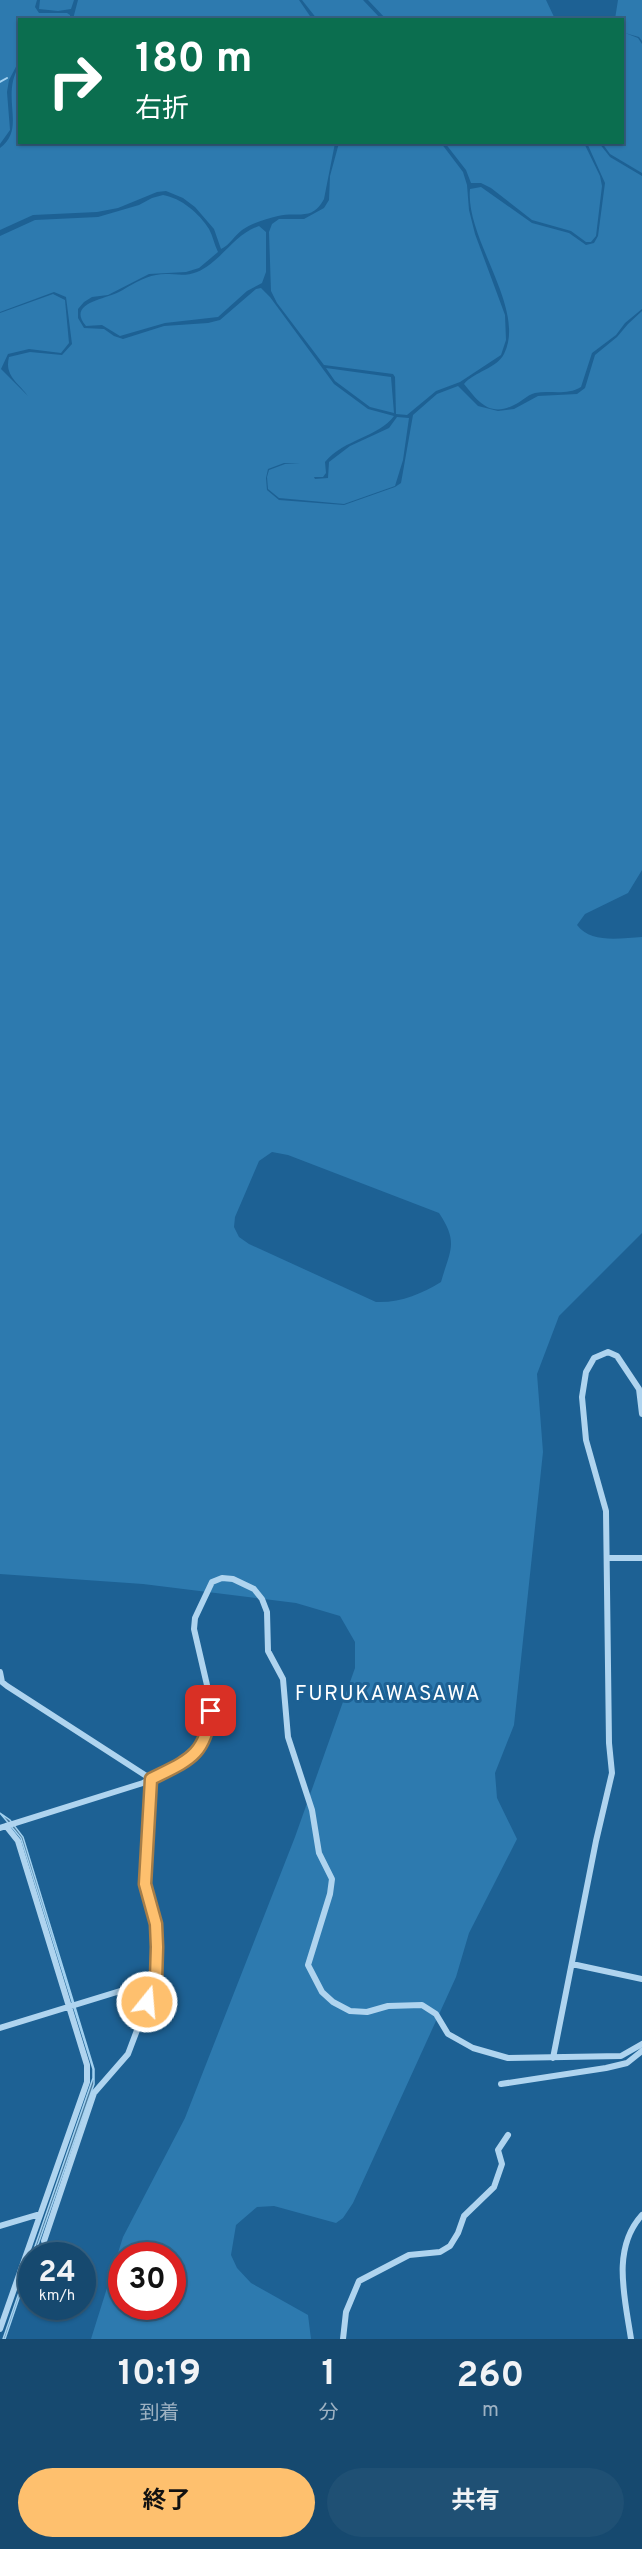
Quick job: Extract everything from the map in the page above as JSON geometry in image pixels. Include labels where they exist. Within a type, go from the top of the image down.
[{"type":"street","points":[[553,2058],[596,1841],[612,1773],[609,1743],[606,1511],[585,1440],[582,1397],[586,1372],[594,1358],[609,1352],[617,1356],[639,1389],[642,1414]]},
{"type":"street","points":[[607,1558],[642,1558]]},
{"type":"street","points":[[0,2329],[87,2082],[87,2065],[18,1841],[3,1827],[151,1779],[190,1759],[206,1739],[211,1711],[194,1629],[195,1618],[212,1582],[222,1578],[254,1588],[267,1612],[268,1651],[283,1678],[288,1737],[312,1810],[319,1853],[332,1879],[330,1894],[308,1965],[322,1992],[333,2002],[350,2011],[368,2012],[388,2006],[422,2004],[436,2014],[448,2034],[473,2048],[508,2058],[621,2056],[642,2044]]},
{"type":"street","points":[[0,1672],[1,1683],[151,1779]]},
{"type":"street","points":[[44,2241],[94,2093],[128,2054],[156,1980],[156,1924],[145,1884],[151,1779]]},
{"type":"street","points":[[572,1964],[642,1979]]},
{"type":"street","points":[[0,2028],[156,1980]]},
{"type":"street","points":[[501,2084],[606,2068],[627,2063],[642,2051]]},
{"type":"street","points":[[343,2339],[346,2312],[359,2281],[409,2255],[440,2252],[450,2246],[464,2216],[494,2187],[502,2164],[498,2150],[508,2135]]},
{"type":"street","points":[[0,2226],[40,2214]]},
{"type":"street","points":[[632,2339],[622,2255],[627,2236],[642,2216]]},
{"type":"shaded area","points":[[0,0],[37,0],[35,7],[39,13],[67,13],[70,18],[18,18],[18,63],[9,80],[7,92],[10,130],[0,144]]},
{"type":"shaded area","points":[[40,0],[74,0],[71,9],[58,11],[39,9]]},
{"type":"shaded area","points":[[78,0],[299,0],[311,18],[73,18]]},
{"type":"shaded area","points":[[302,0],[363,0],[380,18],[316,18]]},
{"type":"shaded area","points":[[368,0],[546,0],[555,18],[385,18]]},
{"type":"shaded area","points":[[618,0],[642,0],[642,41],[639,37],[625,33],[638,38],[642,44],[642,173],[610,154],[603,144],[624,144],[624,18],[615,18]]},
{"type":"shaded area","points":[[18,68],[18,144],[335,144],[324,199],[314,211],[309,213],[278,216],[250,225],[221,249],[214,229],[195,207],[183,198],[166,191],[157,192],[118,208],[97,212],[33,215],[0,230],[0,148],[8,140],[12,131],[14,78]]},
{"type":"shaded area","points":[[339,144],[442,144],[463,172],[475,234],[505,315],[506,340],[501,355],[460,382],[436,391],[407,415],[396,414],[393,374],[324,365],[277,303],[271,291],[269,232],[272,224],[279,219],[304,219],[324,208],[329,200],[330,176]]},
{"type":"shaded area","points":[[446,144],[584,144],[600,176],[602,186],[596,236],[591,242],[586,242],[571,231],[532,220],[491,188],[481,183],[471,183],[466,170]]},
{"type":"shaded area","points":[[587,144],[600,144],[610,157],[642,176],[642,309],[625,323],[616,335],[592,353],[581,387],[564,392],[535,393],[505,408],[497,409],[485,405],[464,384],[501,359],[509,336],[508,316],[476,230],[471,209],[470,189],[481,187],[532,223],[569,233],[586,245],[594,243],[598,236],[605,183]]},
{"type":"shaded area","points":[[163,195],[176,199],[200,217],[209,229],[218,252],[199,268],[186,272],[149,274],[108,295],[92,297],[78,309],[78,318],[84,328],[104,329],[123,339],[164,326],[208,323],[220,320],[256,289],[261,288],[334,384],[368,409],[394,416],[380,429],[333,454],[325,462],[326,473],[323,477],[314,477],[315,479],[328,478],[329,462],[350,446],[389,428],[397,417],[409,418],[403,460],[395,486],[344,504],[279,498],[268,489],[269,470],[285,464],[300,464],[284,463],[268,469],[266,478],[267,490],[279,500],[344,505],[395,487],[401,483],[413,415],[437,394],[458,386],[478,406],[498,411],[514,409],[538,396],[577,394],[585,388],[595,355],[617,337],[642,311],[642,870],[628,893],[585,914],[577,925],[590,935],[598,937],[616,939],[642,937],[642,1233],[559,1316],[537,1374],[543,1452],[514,1725],[495,1773],[497,1798],[517,1839],[469,1933],[456,1977],[353,2203],[343,2218],[336,2223],[274,2206],[257,2207],[236,2225],[231,2255],[237,2268],[251,2283],[308,2315],[311,2339],[91,2339],[108,2285],[108,2320],[186,2320],[186,2242],[121,2242],[185,2118],[295,1837],[355,1668],[355,1642],[340,1616],[296,1603],[143,1584],[0,1574],[0,313],[53,294],[65,300],[69,343],[61,353],[29,349],[8,354],[1,369],[28,396],[10,374],[9,357],[30,352],[62,355],[72,344],[66,297],[54,292],[0,312],[0,236],[35,220],[98,217]],"holes":[[[272,1152],[288,1155],[439,1213],[451,1240],[450,1254],[441,1282],[410,1297],[376,1302],[249,1244],[239,1237],[234,1227],[235,1217],[259,1161]]]},
{"type":"shaded area","points":[[259,226],[266,232],[266,272],[262,283],[247,291],[218,317],[165,323],[120,336],[102,325],[86,326],[81,318],[84,307],[90,303],[151,276],[187,275],[197,272],[213,262],[242,235]]},
{"type":"shaded area","points":[[326,368],[391,377],[394,413],[370,407],[335,381]]},
{"type":"shaded area","points":[[0,1813],[10,1820],[23,1837],[94,2069],[94,2084],[39,2242],[36,2242],[93,2078],[93,2069],[21,1838]]},
{"type":"shaded area","points":[[18,2296],[5,2339],[3,2339]]},
{"type":"waterway","points":[[0,82],[7,78]]},
{"type":"district","name":"FURUKAWASAWA","points":[[388,1693]]},
{"type":"route","points":[[147,2002],[156,1980],[157,1947],[156,1924],[145,1884],[151,1779],[190,1759],[206,1739],[211,1711]]}]
